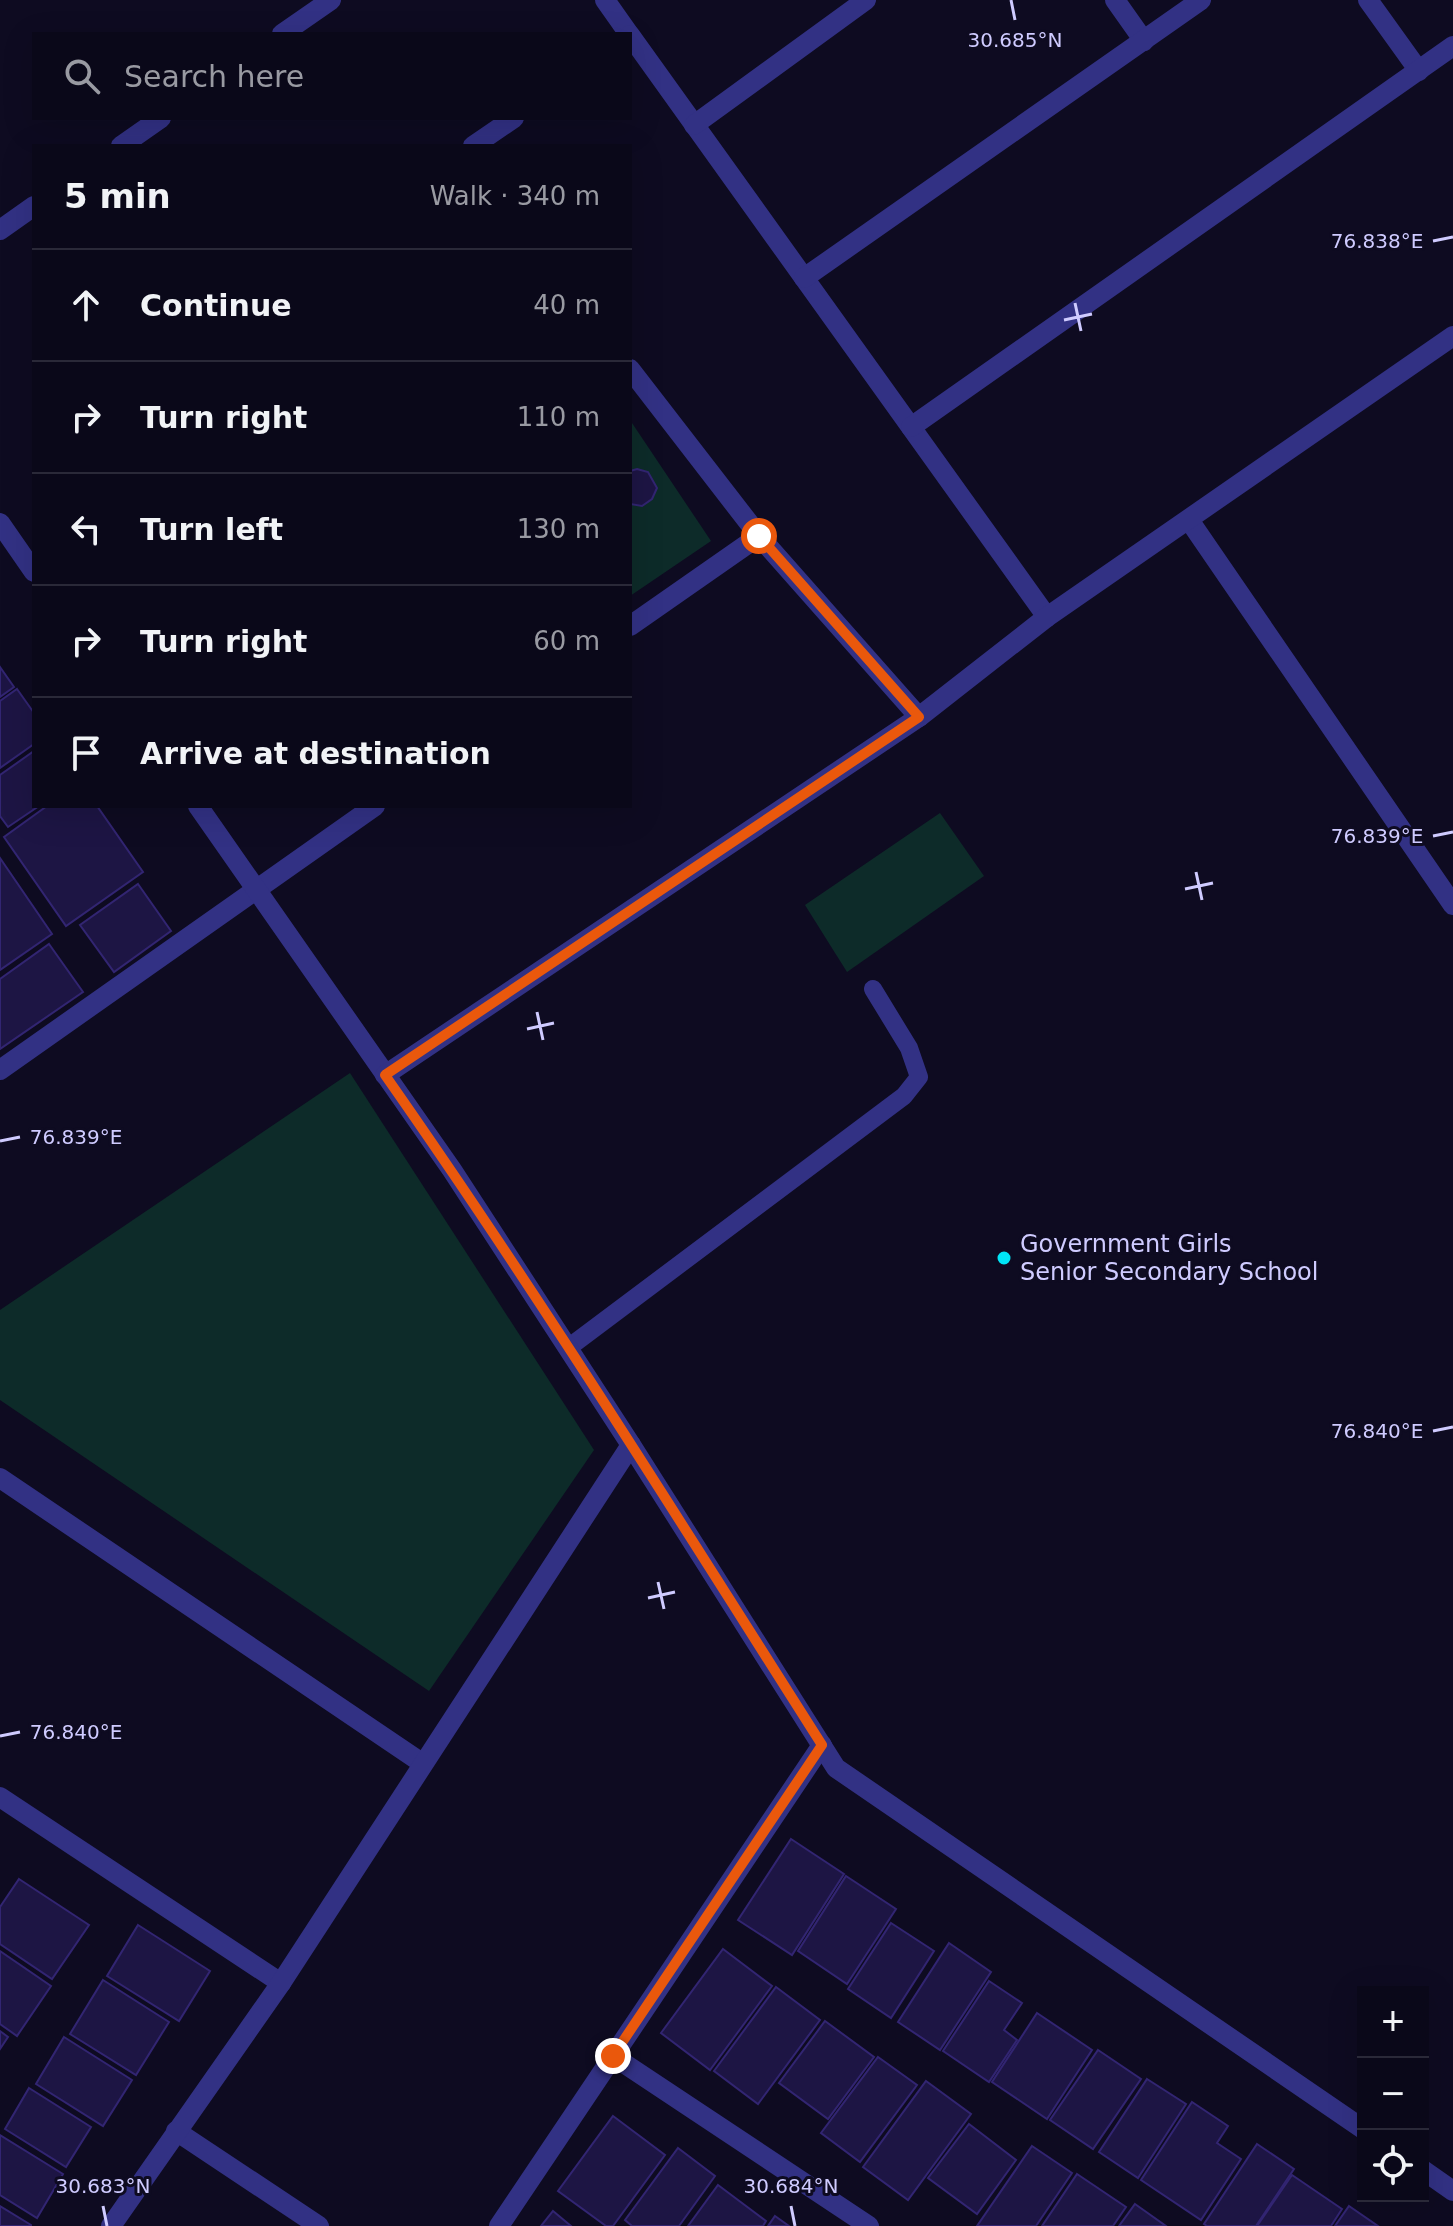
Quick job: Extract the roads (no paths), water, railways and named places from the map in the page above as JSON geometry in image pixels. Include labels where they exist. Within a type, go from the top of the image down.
[{"type":"street","points":[[285,32],[331,0]]},
{"type":"street","points":[[605,0],[627,32]]},
{"type":"street","points":[[1115,0],[1144,41]]},
{"type":"street","points":[[804,278],[1201,0]]},
{"type":"street","points":[[1368,0],[1419,71]]},
{"type":"street","points":[[694,125],[862,1]]},
{"type":"street","points":[[632,40],[1047,617]]},
{"type":"street","points":[[911,427],[1453,46]]},
{"type":"street","points":[[124,144],[158,120]]},
{"type":"street","points":[[476,144],[511,120]]},
{"type":"street","points":[[0,230],[32,207]]},
{"type":"street","points":[[385,1075],[919,717],[1047,617],[1453,336]]},
{"type":"street","points":[[632,372],[759,536],[919,717]]},
{"type":"street","points":[[1189,520],[1453,905]]},
{"type":"street","points":[[0,523],[32,569]]},
{"type":"street","points":[[632,625],[759,536]]},
{"type":"street","points":[[199,808],[452,1170],[836,1768],[1357,2125]]},
{"type":"street","points":[[0,1070],[372,808]]},
{"type":"street","points":[[111,2226],[281,1983],[631,1445]]},
{"type":"street","points":[[0,1478],[422,1763]]},
{"type":"street","points":[[499,2226],[822,1745]]},
{"type":"street","points":[[2,1803],[281,1983]]},
{"type":"street","points":[[613,2056],[869,2226]]},
{"type":"street","points":[[176,2131],[319,2226]]},
{"type":"street","points":[[1429,2174],[1453,2191]]},
{"type":"lane","points":[[568,1348],[904,1096],[919,1077],[909,1048],[873,989]]},
{"type":"place","name":"Government Girls Senior Secondary School","points":[[1004,1258]]}]
